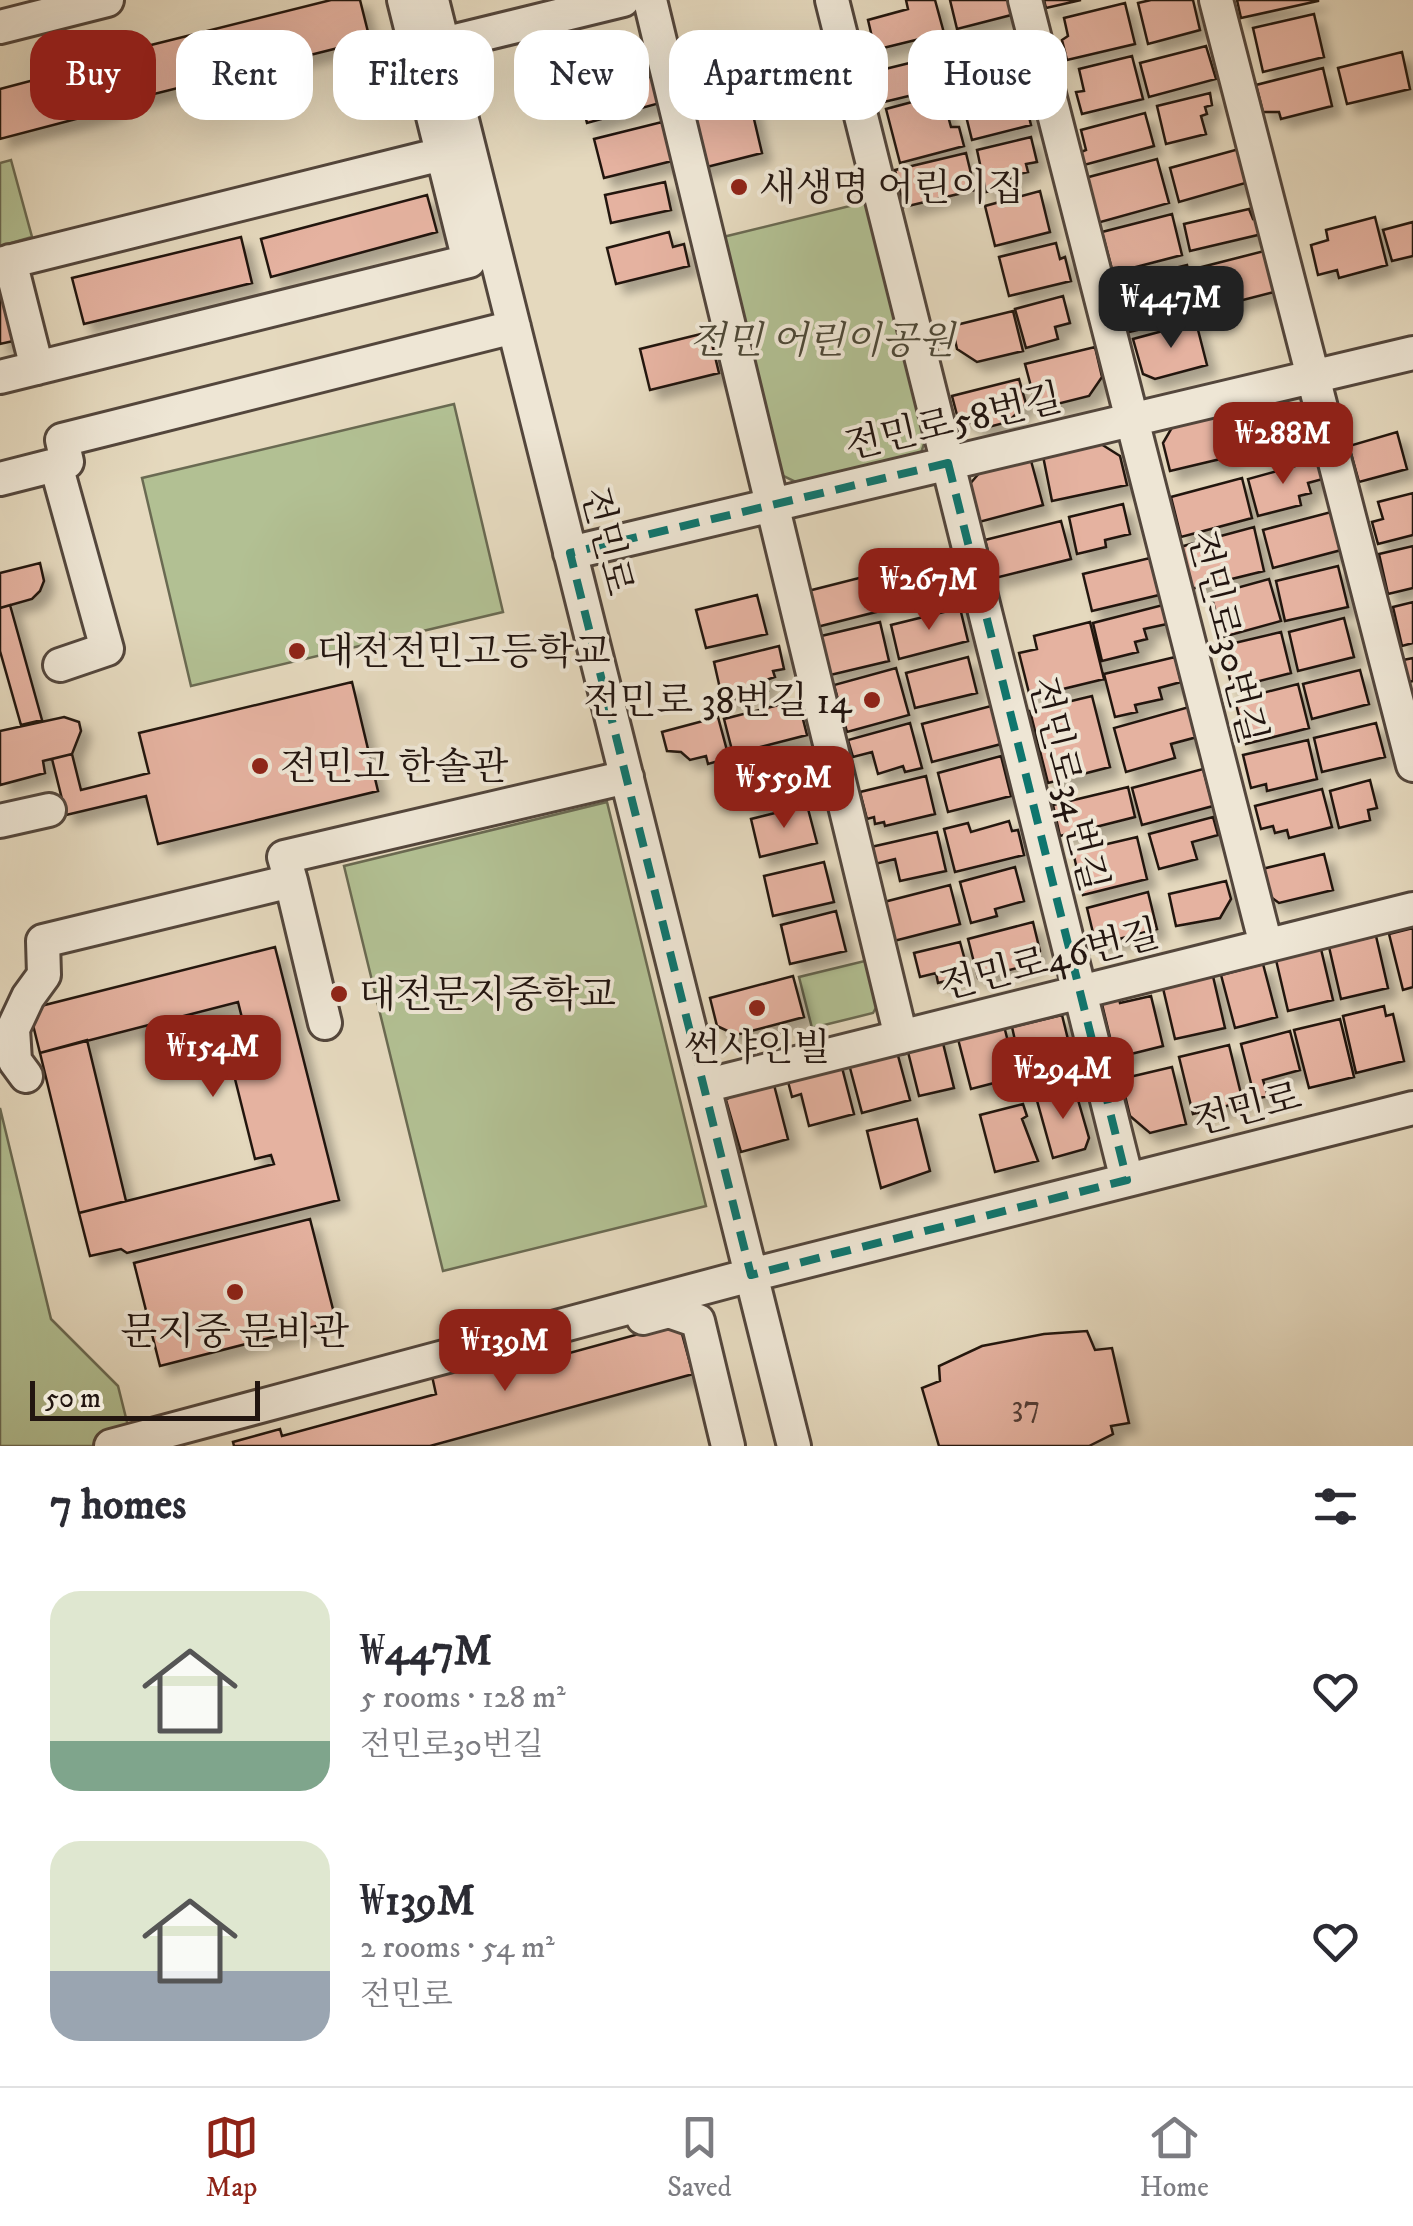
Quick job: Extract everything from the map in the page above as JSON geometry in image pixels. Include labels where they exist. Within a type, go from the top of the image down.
[{"type":"street","points":[[0,27],[107,0]]},
{"type":"street","points":[[0,377],[469,261],[404,0]]},
{"type":"street","name":"전민로","points":[[432,0],[440,30]]},
{"type":"street","points":[[494,32],[623,0]]},
{"type":"street","points":[[650,0],[901,1037]]},
{"type":"street","name":"전민로34번길","points":[[832,0],[1127,1180]]},
{"type":"street","name":"전민로30번길","points":[[1025,0],[1266,946]]},
{"type":"street","points":[[1216,0],[1413,765]]},
{"type":"street","name":"전민로","points":[[462,120],[794,1446]]},
{"type":"street","points":[[37,368],[5,262],[442,154]]},
{"type":"street","points":[[0,480],[67,462],[62,440],[514,327]]},
{"type":"street","name":"전민로58번길","points":[[570,553],[1413,352]]},
{"type":"street","points":[[56,465],[107,649],[60,665]]},
{"type":"street","points":[[325,1023],[284,857],[626,778]]},
{"type":"street","points":[[0,822],[49,810]]},
{"type":"street","points":[[26,1076],[15,1061],[12,1030],[44,975],[43,941],[291,881]]},
{"type":"street","name":"전민로46번길","points":[[704,1086],[1413,909]]},
{"type":"street","name":"전민로","points":[[111,1446],[751,1275],[1413,1108]]},
{"type":"street","points":[[561,1338],[670,1311],[698,1320],[728,1446]]},
{"type":"highlighted area","points":[[948,463],[1127,1180],[751,1275],[570,553]]},
{"type":"green space","points":[[11,160],[32,237],[0,246],[0,163]]},
{"type":"green space","name":"전민 어린이공원","points":[[866,202],[925,441],[919,459],[804,486],[777,473],[719,238]]},
{"type":"green space","points":[[454,404],[503,612],[191,686],[142,478]]},
{"type":"green space","points":[[607,802],[706,1206],[443,1271],[344,866]]},
{"type":"green space","points":[[877,958],[882,997],[873,1013],[812,1028],[799,977]]},
{"type":"green space","points":[[0,1108],[51,1319],[118,1386],[133,1446],[0,1446]]},
{"type":"building","points":[[331,0],[360,0],[368,30],[333,30],[333,49],[313,54],[313,30],[211,30]]},
{"type":"building","points":[[906,0],[935,0],[943,30],[908,30],[908,42],[888,47],[888,30],[870,30],[868,20],[908,9]]},
{"type":"building","points":[[950,0],[1015,0],[1019,13],[957,29]]},
{"type":"building","points":[[1044,0],[1081,0],[1046,8]]},
{"type":"building","points":[[1193,0],[1200,30],[1148,44],[1138,3]]},
{"type":"building","points":[[1237,0],[1318,0],[1318,1],[1241,18]]},
{"type":"building","points":[[1125,3],[1135,44],[1067,60],[1064,18]]},
{"type":"building","points":[[1314,14],[1324,57],[1263,72],[1253,28]]},
{"type":"building","points":[[176,39],[176,88],[156,94],[156,44]]},
{"type":"building","points":[[1206,46],[1216,79],[1149,97],[1140,63]]},
{"type":"building","points":[[1402,52],[1410,89],[1347,104],[1338,68]]},
{"type":"building","points":[[1132,56],[1143,99],[1082,114],[1076,92],[1084,91],[1079,69]]},
{"type":"building","points":[[908,63],[908,96],[888,101],[888,68]]},
{"type":"building","points":[[1323,68],[1332,106],[1281,119],[1279,112],[1263,112],[1256,85]]},
{"type":"building","points":[[652,76],[660,103],[649,106],[649,77]]},
{"type":"building","points":[[30,81],[30,120],[72,120],[0,139],[0,89]]},
{"type":"building","points":[[1210,93],[1212,105],[1205,107],[1207,114],[1201,116],[1206,134],[1166,144],[1157,106]]},
{"type":"building","points":[[908,103],[908,120],[949,120],[951,127],[959,127],[964,146],[900,163],[888,108]]},
{"type":"building","points":[[1145,113],[1154,146],[1084,165],[1081,152],[1086,150],[1081,130]]},
{"type":"building","points":[[683,120],[754,120],[762,153],[695,170]]},
{"type":"building","points":[[967,120],[1030,120],[1031,125],[972,140]]},
{"type":"building","points":[[662,122],[672,161],[604,178],[594,139]]},
{"type":"building","points":[[1031,137],[1037,162],[1026,164],[1028,172],[1010,176],[1013,186],[986,192],[977,150]]},
{"type":"building","points":[[1239,149],[1249,182],[1179,202],[1170,168]]},
{"type":"building","points":[[966,153],[975,190],[904,207],[895,170]]},
{"type":"building","points":[[1157,159],[1169,203],[1097,223],[1085,178]]},
{"type":"building","points":[[665,182],[671,210],[611,223],[605,195]]},
{"type":"building","points":[[1040,191],[1050,232],[995,246],[985,206]]},
{"type":"building","points":[[427,195],[437,232],[271,277],[261,239]]},
{"type":"building","points":[[1249,209],[1262,234],[1190,251],[1184,224]]},
{"type":"building","points":[[1172,214],[1182,255],[1113,273],[1102,232]]},
{"type":"building","points":[[1375,217],[1387,265],[1339,278],[1337,270],[1318,275],[1311,245],[1328,240],[1326,230]]},
{"type":"building","points":[[1413,222],[1413,256],[1392,261],[1383,230]]},
{"type":"building","points":[[669,232],[673,247],[684,244],[689,266],[616,284],[607,248]]},
{"type":"building","points":[[241,237],[252,283],[84,324],[72,278]]},
{"type":"building","points":[[1056,243],[1060,259],[1065,257],[1071,281],[1009,296],[999,257]]},
{"type":"building","points":[[1268,250],[1278,291],[1204,310],[1194,269]]},
{"type":"building","points":[[1187,265],[1199,315],[1117,335],[1110,284]]},
{"type":"building","points":[[10,291],[22,339],[0,344],[0,293]]},
{"type":"building","points":[[1063,296],[1070,323],[1055,327],[1058,339],[1026,348],[1015,309]]},
{"type":"building","points":[[1013,311],[1023,351],[977,362],[957,349],[952,326]]},
{"type":"building","points":[[1196,322],[1207,365],[1155,379],[1143,374],[1133,339]]},
{"type":"building","points":[[709,332],[719,373],[650,390],[640,349]]},
{"type":"building","points":[[1095,347],[1102,377],[1089,396],[1037,409],[1025,364]]},
{"type":"building","points":[[1019,379],[1026,404],[1008,422],[981,429],[957,415],[952,396]]},
{"type":"building","points":[[1222,412],[1233,456],[1170,471],[1163,443],[1174,424]]},
{"type":"building","points":[[1397,432],[1407,469],[1359,482],[1349,446]]},
{"type":"building","points":[[1101,444],[1120,456],[1127,485],[1052,501],[1043,456]]},
{"type":"building","points":[[1030,457],[1043,505],[979,522],[969,485],[981,471]]},
{"type":"building","points":[[1317,460],[1323,479],[1308,483],[1311,493],[1299,496],[1301,505],[1258,516],[1248,479]]},
{"type":"building","points":[[1242,478],[1252,518],[1181,537],[1171,497]]},
{"type":"building","points":[[1413,493],[1413,535],[1378,544],[1372,522],[1383,519],[1378,502]]},
{"type":"building","points":[[1123,504],[1130,534],[1105,540],[1106,547],[1077,554],[1069,517]]},
{"type":"building","points":[[1335,511],[1345,549],[1273,568],[1263,530]]},
{"type":"building","points":[[1061,521],[1071,559],[995,578],[985,540]]},
{"type":"building","points":[[1254,527],[1264,571],[1191,589],[1180,547]]},
{"type":"building","points":[[1413,546],[1413,588],[1388,594],[1379,554]]},
{"type":"building","points":[[1150,558],[1159,595],[1092,611],[1083,574]]},
{"type":"building","points":[[40,563],[44,581],[40,591],[32,599],[0,608],[0,573]]},
{"type":"building","points":[[1338,566],[1348,607],[1285,621],[1276,581]]},
{"type":"building","points":[[867,576],[876,612],[813,628],[804,592]]},
{"type":"building","points":[[1269,579],[1281,621],[1223,637],[1211,595]]},
{"type":"building","points":[[757,595],[767,634],[706,648],[696,610]]},
{"type":"building","points":[[1413,602],[1413,643],[1402,646],[1393,607]]},
{"type":"building","points":[[10,605],[42,720],[21,725],[0,651],[0,608]]},
{"type":"building","points":[[1163,605],[1167,624],[1144,629],[1147,639],[1135,642],[1138,652],[1102,661],[1093,623]]},
{"type":"building","points":[[960,608],[968,641],[899,659],[891,625]]},
{"type":"building","points":[[1344,618],[1354,657],[1298,671],[1289,632]]},
{"type":"building","points":[[880,622],[889,661],[826,676],[817,637]]},
{"type":"building","points":[[1090,622],[1104,679],[1030,697],[1019,653],[1037,649],[1034,636]]},
{"type":"building","points":[[1281,632],[1291,673],[1232,688],[1222,646]]},
{"type":"building","points":[[779,646],[784,669],[773,671],[775,677],[766,680],[768,691],[723,702],[714,662]]},
{"type":"building","points":[[968,657],[977,693],[915,708],[906,673]]},
{"type":"building","points":[[1175,657],[1181,682],[1159,688],[1162,699],[1135,705],[1137,712],[1115,717],[1104,674]]},
{"type":"building","points":[[1413,658],[1413,681],[1409,682],[1403,660]]},
{"type":"building","name":"전민로 38번길 14","points":[[896,668],[909,715],[847,732],[834,685]]},
{"type":"building","points":[[1360,670],[1369,704],[1312,719],[1303,684]]},
{"type":"building","name":"전민고 한솔관","points":[[352,682],[378,791],[158,844],[146,796],[66,815],[52,759],[72,754],[81,790],[149,773],[139,733]]},
{"type":"building","points":[[1298,684],[1309,728],[1246,744],[1235,700]]},
{"type":"building","points":[[1092,696],[1110,767],[1048,783],[1030,711]]},
{"type":"building","points":[[798,700],[807,735],[733,754],[724,719]]},
{"type":"building","points":[[995,705],[1005,743],[932,762],[922,724]]},
{"type":"building","points":[[1189,707],[1197,737],[1171,744],[1175,758],[1126,772],[1114,728]]},
{"type":"building","points":[[64,717],[79,722],[81,731],[72,754],[43,761],[45,773],[0,785],[0,731]]},
{"type":"building","points":[[718,717],[729,758],[708,764],[706,756],[690,760],[681,752],[667,751],[662,732]]},
{"type":"building","points":[[910,723],[922,768],[905,772],[903,766],[878,774],[872,752],[853,757],[848,740]]},
{"type":"building","points":[[1376,723],[1385,757],[1322,772],[1314,738]]},
{"type":"building","points":[[1308,740],[1317,779],[1267,791],[1266,784],[1251,788],[1243,755]]},
{"type":"building","points":[[809,752],[818,790],[750,808],[740,769]]},
{"type":"building","points":[[1001,756],[1011,796],[948,812],[938,773]]},
{"type":"building","points":[[1203,769],[1213,806],[1142,825],[1132,788]]},
{"type":"building","points":[[926,776],[935,814],[885,826],[884,822],[875,824],[874,817],[867,819],[860,792]]},
{"type":"building","points":[[1370,780],[1377,808],[1368,810],[1370,820],[1339,828],[1330,791]]},
{"type":"building","points":[[1128,787],[1135,817],[1060,836],[1053,805]]},
{"type":"building","points":[[1322,789],[1332,827],[1289,838],[1287,830],[1275,833],[1273,826],[1261,829],[1255,806]]},
{"type":"building","points":[[807,805],[817,843],[760,857],[751,819]]},
{"type":"building","points":[[1213,817],[1218,835],[1192,842],[1197,859],[1159,869],[1149,834]]},
{"type":"building","points":[[1009,821],[1012,831],[1018,830],[1024,855],[955,872],[944,829],[968,823],[971,832]]},
{"type":"building","points":[[937,832],[946,871],[900,881],[895,859],[875,864],[871,847]]},
{"type":"building","points":[[1137,837],[1147,879],[1083,895],[1073,852]]},
{"type":"building","points":[[1324,854],[1333,890],[1279,903],[1264,892],[1258,870]]},
{"type":"building","points":[[824,862],[834,902],[773,916],[764,876]]},
{"type":"building","points":[[1015,867],[1024,901],[995,909],[997,916],[971,923],[960,882]]},
{"type":"building","points":[[1226,881],[1231,899],[1220,918],[1176,926],[1169,894]]},
{"type":"building","points":[[950,885],[960,924],[894,941],[884,902]]},
{"type":"building","points":[[1148,892],[1157,929],[1096,945],[1087,908]]},
{"type":"building","points":[[836,911],[846,951],[790,964],[781,925]]},
{"type":"building","points":[[1033,922],[1040,951],[1033,964],[978,978],[968,939]]},
{"type":"building","points":[[1413,928],[1413,987],[1403,990],[1389,934]]},
{"type":"building","points":[[1376,936],[1388,988],[1341,999],[1329,947]]},
{"type":"building","points":[[960,942],[969,975],[938,983],[936,973],[920,977],[914,953]]},
{"type":"building","points":[[275,947],[339,1200],[127,1253],[121,1249],[90,1256],[79,1213],[274,1164],[271,1155],[255,1159],[225,1039],[246,1034],[238,1002],[40,1053],[29,1009]]},
{"type":"building","points":[[1321,949],[1333,1000],[1288,1011],[1276,960]]},
{"type":"building","points":[[1263,964],[1277,1017],[1235,1028],[1221,975]]},
{"type":"building","points":[[1212,972],[1225,1028],[1175,1039],[1162,984]]},
{"type":"building","name":"썬샤인빌","points":[[793,976],[804,1017],[736,1035],[717,1026],[710,998]]},
{"type":"building","points":[[1118,995],[1120,1003],[1151,996],[1163,1046],[1115,1058],[1101,1000]]},
{"type":"building","points":[[1384,1006],[1386,1016],[1393,1014],[1404,1061],[1356,1073],[1343,1016]]},
{"type":"building","points":[[1062,1015],[1074,1064],[1023,1076],[1012,1027]]},
{"type":"building","points":[[1340,1019],[1354,1077],[1309,1088],[1294,1030]]},
{"type":"building","points":[[1003,1022],[1017,1077],[971,1089],[957,1035]]},
{"type":"building","points":[[940,1031],[954,1088],[919,1096],[905,1040]]},
{"type":"building","points":[[1290,1031],[1300,1070],[1263,1080],[1268,1096],[1255,1099],[1241,1044]]},
{"type":"building","points":[[87,1040],[126,1201],[79,1213],[40,1053]]},
{"type":"building","points":[[894,1041],[910,1100],[862,1113],[846,1053]]},
{"type":"building","points":[[1229,1045],[1243,1102],[1193,1114],[1179,1057]]},
{"type":"building","points":[[839,1056],[854,1114],[809,1126],[801,1094],[792,1097],[784,1066]]},
{"type":"building","points":[[1172,1067],[1186,1124],[1150,1133],[1130,1116],[1121,1079]]},
{"type":"building","points":[[773,1081],[788,1139],[741,1152],[726,1100],[735,1092]]},
{"type":"building","points":[[1074,1086],[1089,1138],[1085,1149],[1053,1158],[1036,1097]]},
{"type":"building","points":[[1023,1104],[1027,1116],[1022,1119],[1038,1161],[995,1172],[980,1115]]},
{"type":"building","points":[[917,1119],[930,1171],[881,1188],[867,1131]]},
{"type":"building","name":"문지중 문비관","points":[[310,1219],[336,1321],[160,1366],[134,1263]]},
{"type":"building","points":[[679,1323],[693,1374],[430,1446],[234,1446],[233,1442],[280,1429],[282,1436],[436,1394],[432,1376],[529,1349],[533,1363]]},
{"type":"building","points":[[1087,1331],[1095,1350],[1112,1348],[1129,1423],[1111,1426],[1113,1434],[1089,1446],[939,1446],[922,1388],[940,1381],[939,1366],[982,1346],[1044,1334]]},
{"type":"place","name":"새생명 어린이집","points":[[739,187]]},
{"type":"place","name":"대전전민고등학교","points":[[297,651]]},
{"type":"place","name":"전민로 38번길 14","points":[[872,700]]},
{"type":"place","name":"전민고 한솔관","points":[[260,766]]},
{"type":"place","name":"대전문지중학교","points":[[339,994]]},
{"type":"place","name":"썬샤인빌","points":[[757,1008]]},
{"type":"place","name":"문지중 문비관","points":[[235,1292]]}]
